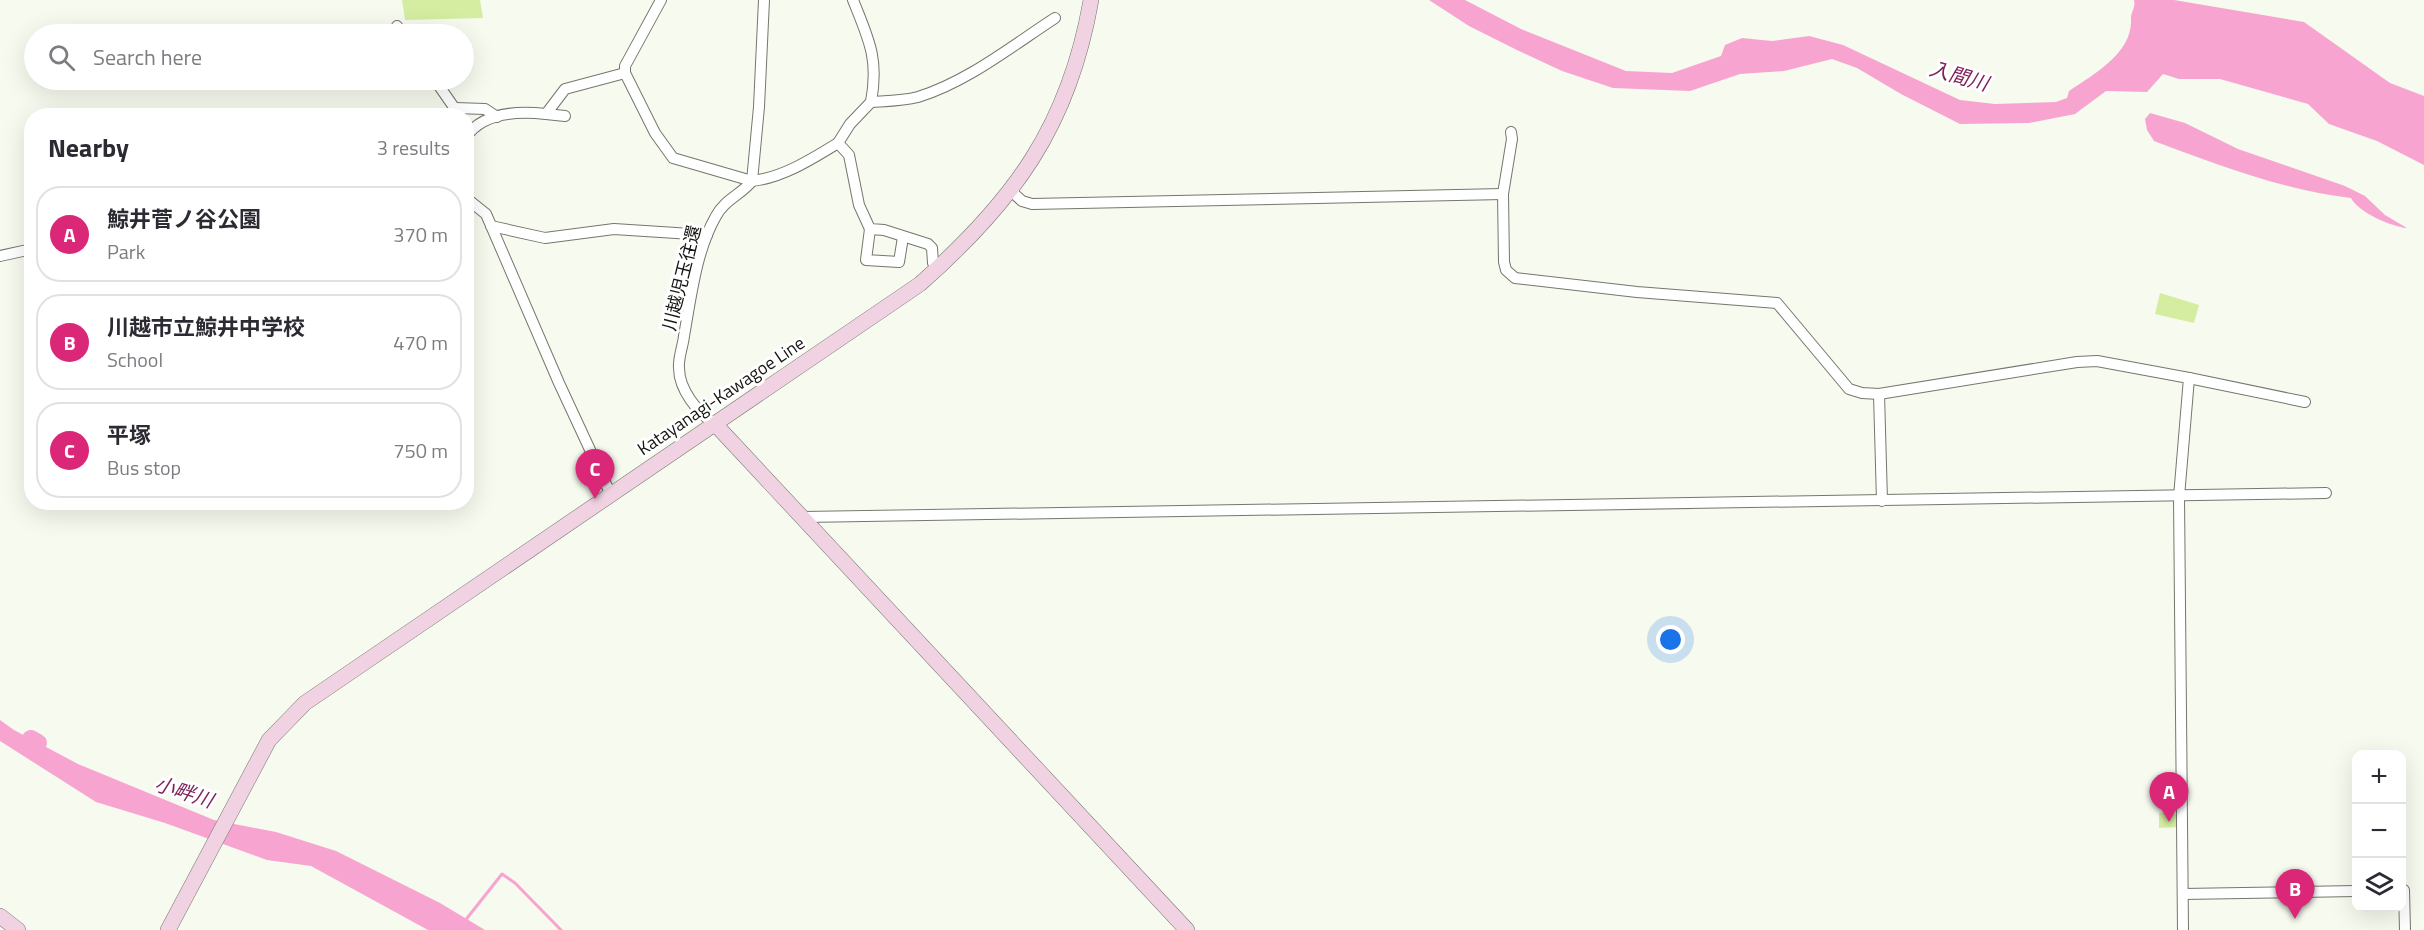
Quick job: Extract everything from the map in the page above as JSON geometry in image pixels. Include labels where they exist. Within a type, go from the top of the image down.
[{"type":"main road","name":"Katayanagi-Kawagoe Line","points":[[168,930],[269,740],[305,703],[920,284],[988,219],[1011,191],[1041,147],[1054,121],[1076,64],[1091,0]]},
{"type":"main road","points":[[715,424],[1187,930]]},
{"type":"main road","points":[[0,916],[18,930]]},
{"type":"street","points":[[661,0],[629,57],[625,73],[655,133],[673,158],[752,181],[774,177],[838,143],[850,124],[871,102],[874,85],[874,58],[854,0]]},
{"type":"street","points":[[752,181],[759,107],[764,0]]},
{"type":"street","points":[[871,102],[905,99],[932,92],[991,60],[1055,18]]},
{"type":"street","points":[[546,114],[565,89],[625,73]]},
{"type":"street","points":[[442,90],[455,108]]},
{"type":"street","points":[[474,110],[485,109],[496,117]]},
{"type":"street","points":[[474,127],[486,120],[518,112],[565,116]]},
{"type":"street","points":[[1511,132],[1512,139],[1503,194],[1504,262],[1506,270],[1515,278],[1637,292],[1777,303],[1849,389],[1862,393],[1879,394],[2077,362],[2097,361],[2305,402]]},
{"type":"street","points":[[838,143],[849,155],[859,205],[870,228],[866,260],[899,262],[903,237]]},
{"type":"street","name":"川越児玉往還","points":[[715,424],[704,417],[686,392],[678,368],[696,275],[707,235],[716,214],[725,202],[752,181]]},
{"type":"street","points":[[1011,191],[1022,201],[1032,204],[1503,194]]},
{"type":"street","points":[[474,204],[486,214],[559,383],[611,495]]},
{"type":"street","points":[[491,226],[545,238],[614,229],[707,235]]},
{"type":"street","points":[[870,228],[928,244],[932,248],[933,263],[937,269]]},
{"type":"street","points":[[0,256],[24,251]]},
{"type":"street","points":[[2183,930],[2179,497],[2190,378]]},
{"type":"street","points":[[1879,394],[1882,501]]},
{"type":"street","points":[[803,517],[2326,493]]},
{"type":"street","points":[[2183,894],[2352,891]]},
{"type":"street","points":[[2404,912],[2404,930]]},
{"type":"green space","points":[[402,0],[480,0],[483,18],[405,20]]},
{"type":"green space","points":[[2160,293],[2199,305],[2194,323],[2155,314]]},
{"type":"green space","points":[[2173,812],[2179,817],[2179,827],[2159,828],[2159,813]]},
{"type":"shaded area","points":[[1429,0],[1465,0],[1521,29],[1626,71],[1672,73],[1721,56],[1725,45],[1742,38],[1772,41],[1809,36],[1843,45],[1960,100],[1995,104],[2056,102],[2067,98],[2069,91],[2101,69],[2126,42],[2134,0],[2174,0],[2304,22],[2390,83],[2424,96],[2424,165],[2377,141],[2329,124],[2308,104],[2220,79],[2179,79],[2163,74],[2147,92],[2106,91],[2075,114],[2029,123],[1960,124],[1901,94],[1857,68],[1832,59],[1784,71],[1740,74],[1690,91],[1613,88],[1562,71],[1519,51],[1469,26]]},
{"type":"shaded area","points":[[2150,113],[2185,123],[2238,149],[2345,186],[2365,196],[2385,215],[2407,228],[2376,218],[2351,198],[2276,183],[2154,141],[2147,130],[2145,119]]},
{"type":"shaded area","points":[[0,720],[14,730],[78,764],[214,820],[276,832],[336,851],[440,903],[485,930],[428,930],[311,866],[267,860],[165,823],[96,802],[0,741]]},
{"type":"waterway","name":"小畔川","points":[[31,739],[38,743]]},
{"type":"waterway","points":[[464,922],[502,874],[515,883],[561,930]]},
{"type":"place","name":"平塚","points":[[595,499]]},
{"type":"place","name":"鯨井菅ノ谷公園","points":[[2169,822]]},
{"type":"place","name":"川越市立鯨井中学校","points":[[2295,919]]},
{"type":"water label","name":"入間川","points":[[1959,76]]}]
